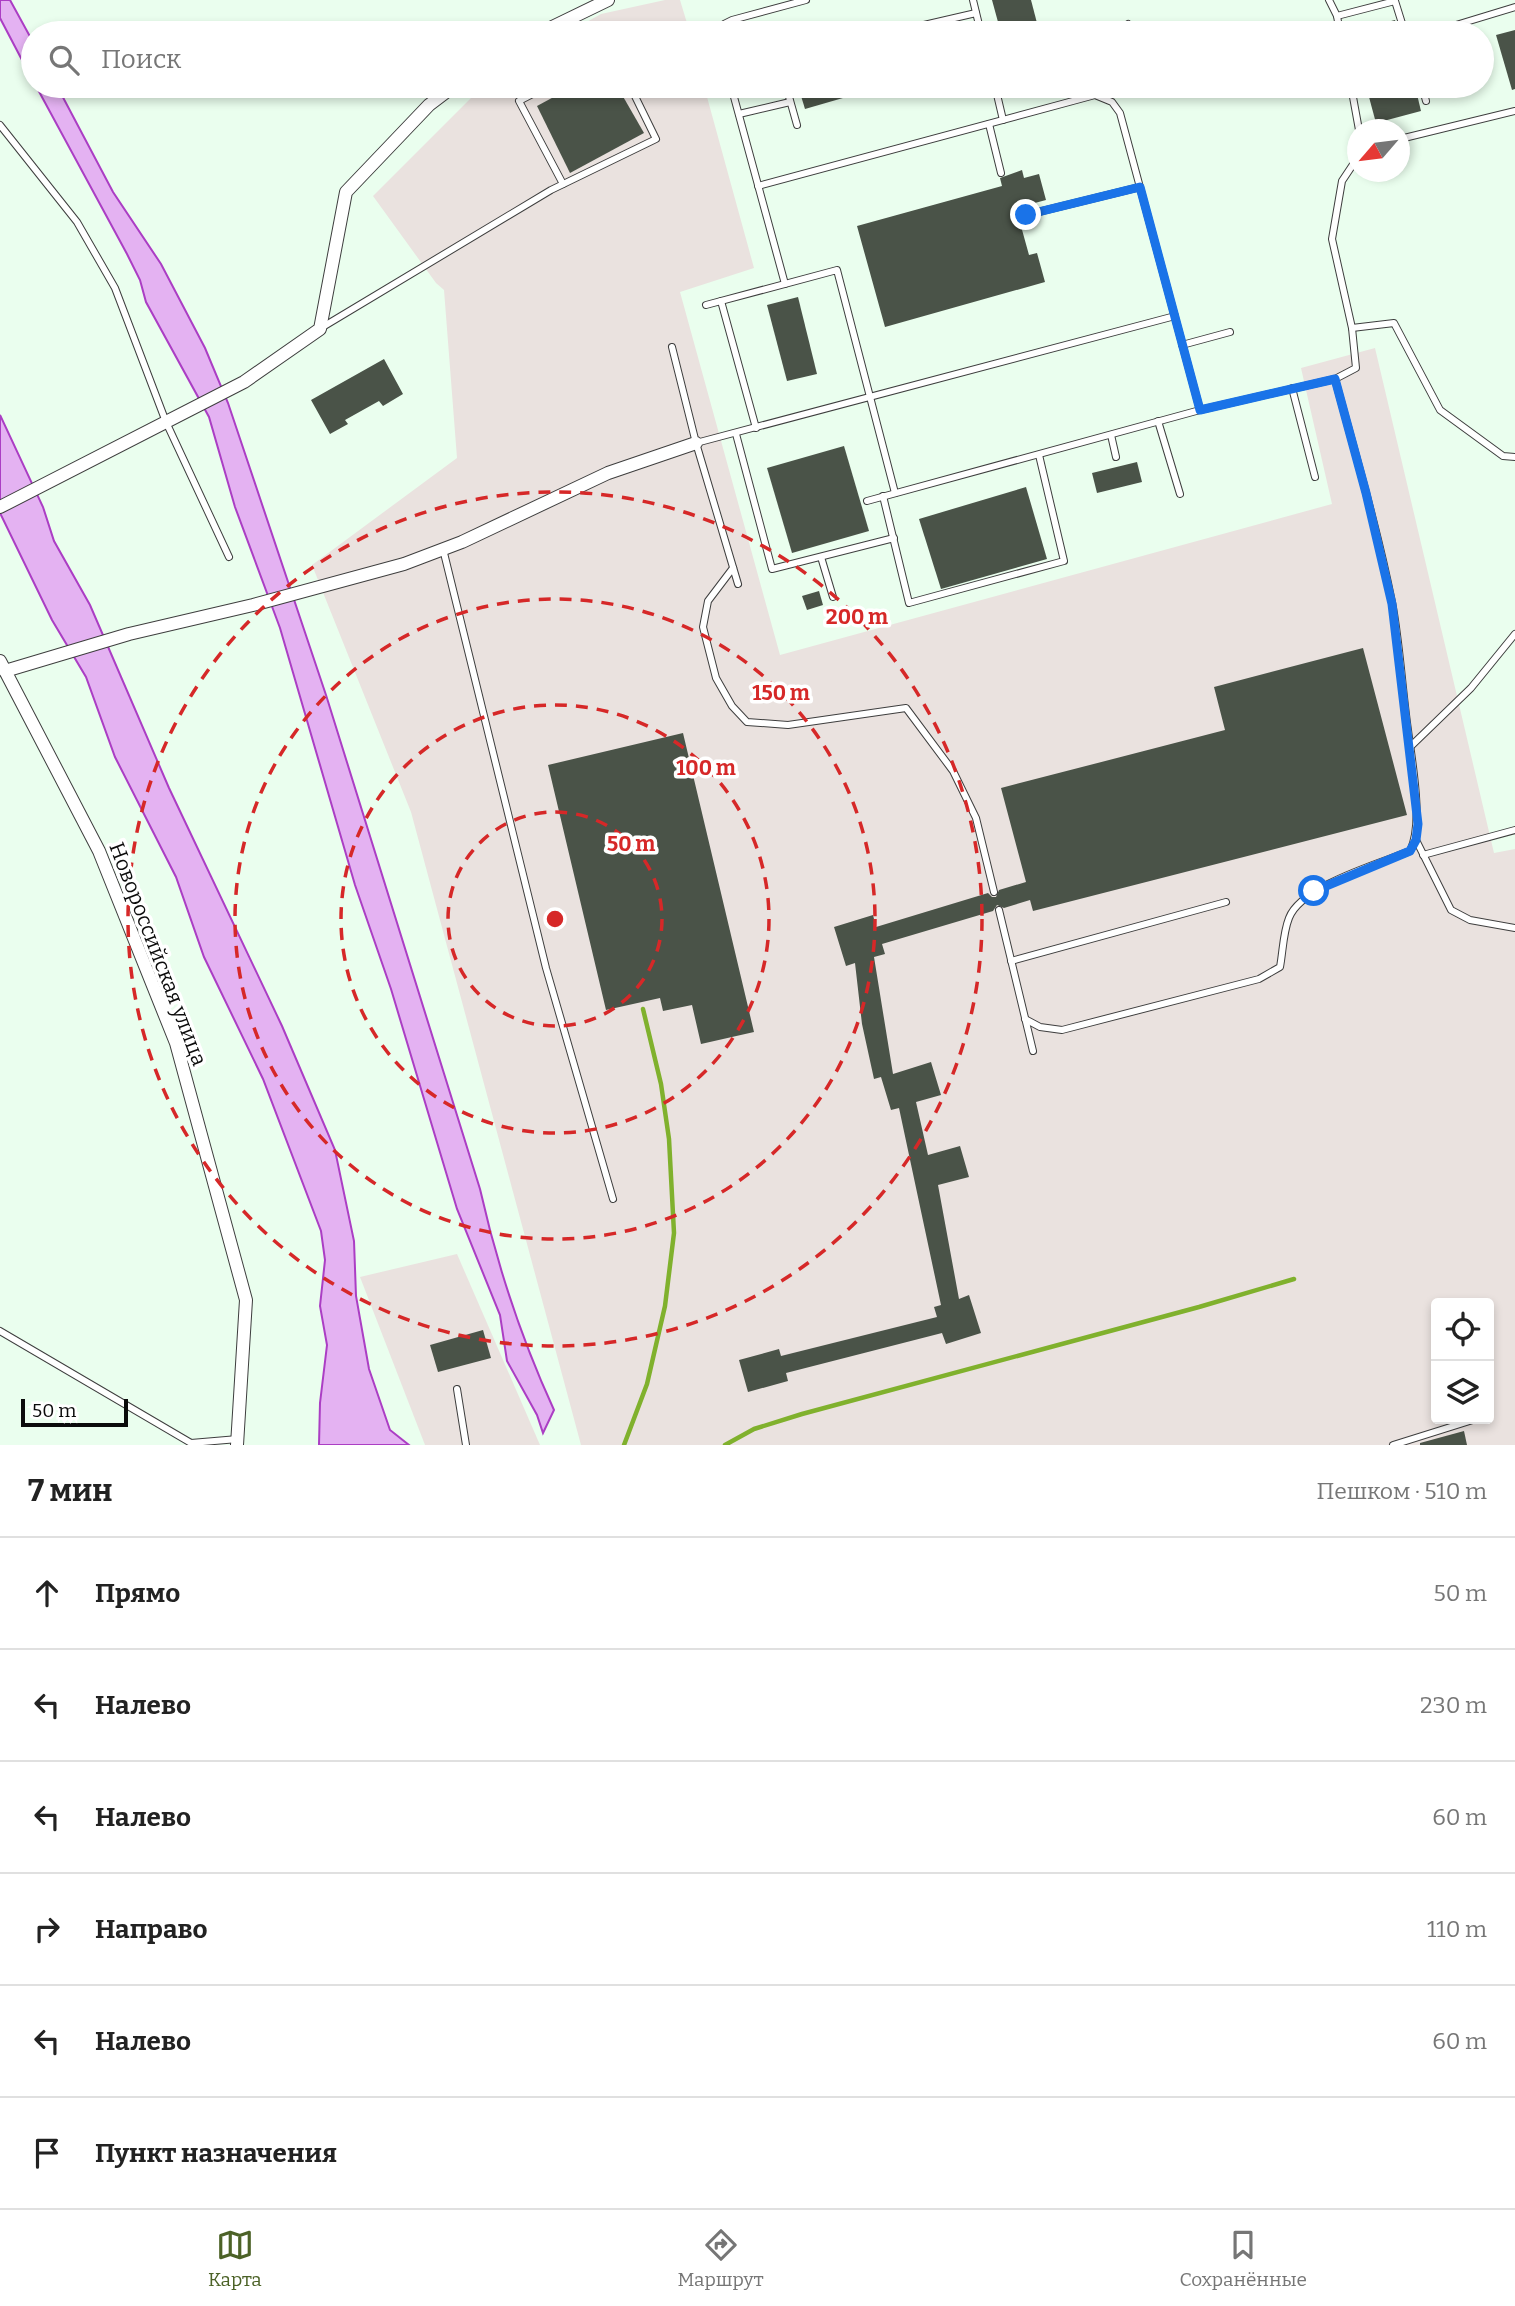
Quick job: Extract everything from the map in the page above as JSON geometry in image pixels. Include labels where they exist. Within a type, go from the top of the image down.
[{"type":"street","points":[[565,21],[608,0]]},
{"type":"street","points":[[0,508],[244,383],[320,329],[346,192],[438,98]]},
{"type":"street","points":[[3,666],[253,605],[404,564],[443,549],[608,472],[696,443]]},
{"type":"street","name":"Новороссийская улица","points":[[3,666],[99,850],[176,1043],[246,1300],[237,1442]]},
{"type":"lane","points":[[730,21],[806,0]]},
{"type":"lane","points":[[973,0],[978,21]]},
{"type":"lane","points":[[1329,0],[1338,21]]},
{"type":"lane","points":[[1337,16],[1395,1],[1401,21]]},
{"type":"lane","points":[[1469,21],[1515,7]]},
{"type":"lane","points":[[941,21],[976,13]]},
{"type":"lane","points":[[525,98],[519,101],[563,184]]},
{"type":"lane","points":[[320,329],[563,184],[656,139],[636,98]]},
{"type":"lane","points":[[734,98],[785,284]]},
{"type":"lane","points":[[789,98],[797,125]]},
{"type":"lane","points":[[998,98],[1003,120]]},
{"type":"lane","points":[[758,186],[1084,98]]},
{"type":"lane","points":[[1102,98],[1112,102],[1120,113],[1200,410]]},
{"type":"lane","points":[[1353,98],[1357,119]]},
{"type":"lane","points":[[738,114],[790,102]]},
{"type":"lane","points":[[1410,136],[1515,111]]},
{"type":"lane","points":[[989,124],[1001,173]]},
{"type":"lane","points":[[0,125],[76,222],[115,288],[166,422],[229,557]]},
{"type":"lane","points":[[867,500],[1200,410],[1335,379],[1356,368],[1352,328],[1332,239],[1342,181],[1347,173]]},
{"type":"lane","points":[[1026,215],[1140,187]]},
{"type":"lane","points":[[706,305],[837,270],[895,493]]},
{"type":"lane","points":[[722,300],[756,428]]},
{"type":"lane","points":[[696,443],[1175,316]]},
{"type":"lane","points":[[1352,328],[1394,323],[1440,410],[1503,456],[1515,457]]},
{"type":"lane","points":[[1182,345],[1230,332]]},
{"type":"lane","points":[[672,347],[696,443],[738,584]]},
{"type":"lane","points":[[1025,1019],[1040,1027],[1062,1030],[1259,979],[1280,967],[1289,918],[1299,902],[1314,891],[1410,851],[1416,840],[1418,824],[1392,604],[1335,379]]},
{"type":"lane","points":[[1292,388],[1315,477]]},
{"type":"lane","points":[[1158,421],[1180,494]]},
{"type":"lane","points":[[736,434],[772,569],[894,538]]},
{"type":"lane","points":[[1111,435],[1116,457]]},
{"type":"lane","points":[[883,496],[909,603],[1065,561],[1039,455]]},
{"type":"lane","points":[[443,549],[546,968],[613,1199]]},
{"type":"lane","points":[[821,556],[833,597]]},
{"type":"lane","points":[[733,568],[708,601],[703,627],[716,678],[732,706],[747,722],[788,726],[906,708],[953,771],[965,794],[976,818],[994,892]]},
{"type":"lane","points":[[1410,747],[1471,688],[1515,634]]},
{"type":"lane","points":[[1423,855],[1515,830]]},
{"type":"lane","points":[[1416,840],[1451,910],[1470,920],[1515,928]]},
{"type":"lane","points":[[1011,961],[1226,902]]},
{"type":"lane","points":[[999,910],[1034,1051]]},
{"type":"lane","points":[[0,1331],[191,1443],[237,1442]]},
{"type":"lane","points":[[457,1389],[466,1445]]},
{"type":"lane","points":[[1393,1445],[1460,1424]]},
{"type":"shaded area","points":[[0,0],[10,0],[22,21],[21,58],[0,18]]},
{"type":"shaded area","points":[[665,0],[680,0],[686,21],[588,21],[601,14]]},
{"type":"shaded area","points":[[42,98],[63,98],[113,192],[161,264],[205,348],[228,403],[326,695],[480,1189],[511,1302],[554,1410],[543,1433],[537,1415],[507,1361],[500,1315],[457,1209],[391,989],[355,885],[280,628],[235,507],[209,417],[146,302],[140,280]]},
{"type":"shaded area","points":[[471,98],[707,98],[754,268],[680,292],[780,655],[1332,504],[1301,368],[1375,348],[1494,853],[1515,849],[1515,1445],[581,1445],[411,812],[312,565],[457,458],[444,290],[436,283],[373,196]]},
{"type":"shaded area","points":[[0,415],[43,507],[54,541],[90,605],[169,788],[282,1026],[335,1150],[354,1241],[356,1296],[369,1369],[390,1430],[409,1445],[319,1445],[320,1403],[327,1345],[320,1306],[325,1260],[321,1231],[263,1079],[204,957],[176,877],[115,757],[86,677],[52,620],[0,513]]},
{"type":"shaded area","points":[[457,1254],[540,1445],[425,1445],[360,1277]]},
{"type":"building","points":[[992,0],[1031,0],[1036,21],[998,21]]},
{"type":"building","points":[[1515,30],[1515,89],[1512,90],[1496,35]]},
{"type":"building","points":[[552,98],[624,98],[644,133],[570,173],[537,106]]},
{"type":"building","points":[[802,98],[843,98],[805,109]]},
{"type":"building","points":[[1369,98],[1418,98],[1421,111],[1391,119],[1375,119]]},
{"type":"building","points":[[1022,170],[1024,178],[1039,174],[1046,200],[1016,208],[1029,255],[1037,253],[1045,282],[885,327],[857,226],[1002,186],[1000,178]]},
{"type":"building","points":[[798,297],[817,374],[787,381],[767,305]]},
{"type":"building","points":[[384,359],[403,394],[383,406],[379,401],[345,420],[348,424],[330,434],[311,400]]},
{"type":"building","points":[[844,446],[869,531],[792,553],[767,468]]},
{"type":"building","points":[[1137,462],[1142,482],[1097,493],[1092,473]]},
{"type":"building","points":[[1026,487],[1047,559],[941,589],[919,519]]},
{"type":"building","points":[[819,591],[823,605],[807,610],[802,596]]},
{"type":"building","points":[[1363,648],[1407,815],[1033,911],[1030,900],[1004,908],[997,905],[993,911],[882,944],[885,954],[874,957],[893,1074],[931,1062],[941,1095],[916,1102],[928,1155],[960,1146],[969,1177],[938,1185],[959,1299],[969,1295],[981,1333],[946,1344],[942,1333],[786,1373],[788,1381],[748,1392],[739,1360],[779,1349],[781,1356],[937,1317],[934,1307],[941,1305],[899,1108],[891,1110],[881,1077],[874,1079],[862,1024],[855,963],[846,966],[834,927],[873,915],[876,927],[988,893],[996,897],[999,890],[1026,882],[1001,788],[1225,730],[1214,687]]},
{"type":"building","points":[[683,733],[754,1032],[701,1044],[692,1005],[663,1011],[660,998],[606,1010],[548,765]]},
{"type":"building","points":[[483,1330],[491,1358],[438,1372],[430,1345]]},
{"type":"building","points":[[1464,1431],[1467,1445],[1420,1445],[1420,1443]]},
{"type":"railway","points":[[624,1445],[647,1384],[665,1306],[674,1233],[669,1139],[661,1084],[643,1009]]},
{"type":"railway","points":[[725,1445],[754,1429],[802,1414],[1294,1279]]},
{"type":"route","points":[[1026,215],[1140,187],[1200,410],[1335,379],[1392,604],[1418,824],[1416,840],[1410,851],[1314,891]]}]
